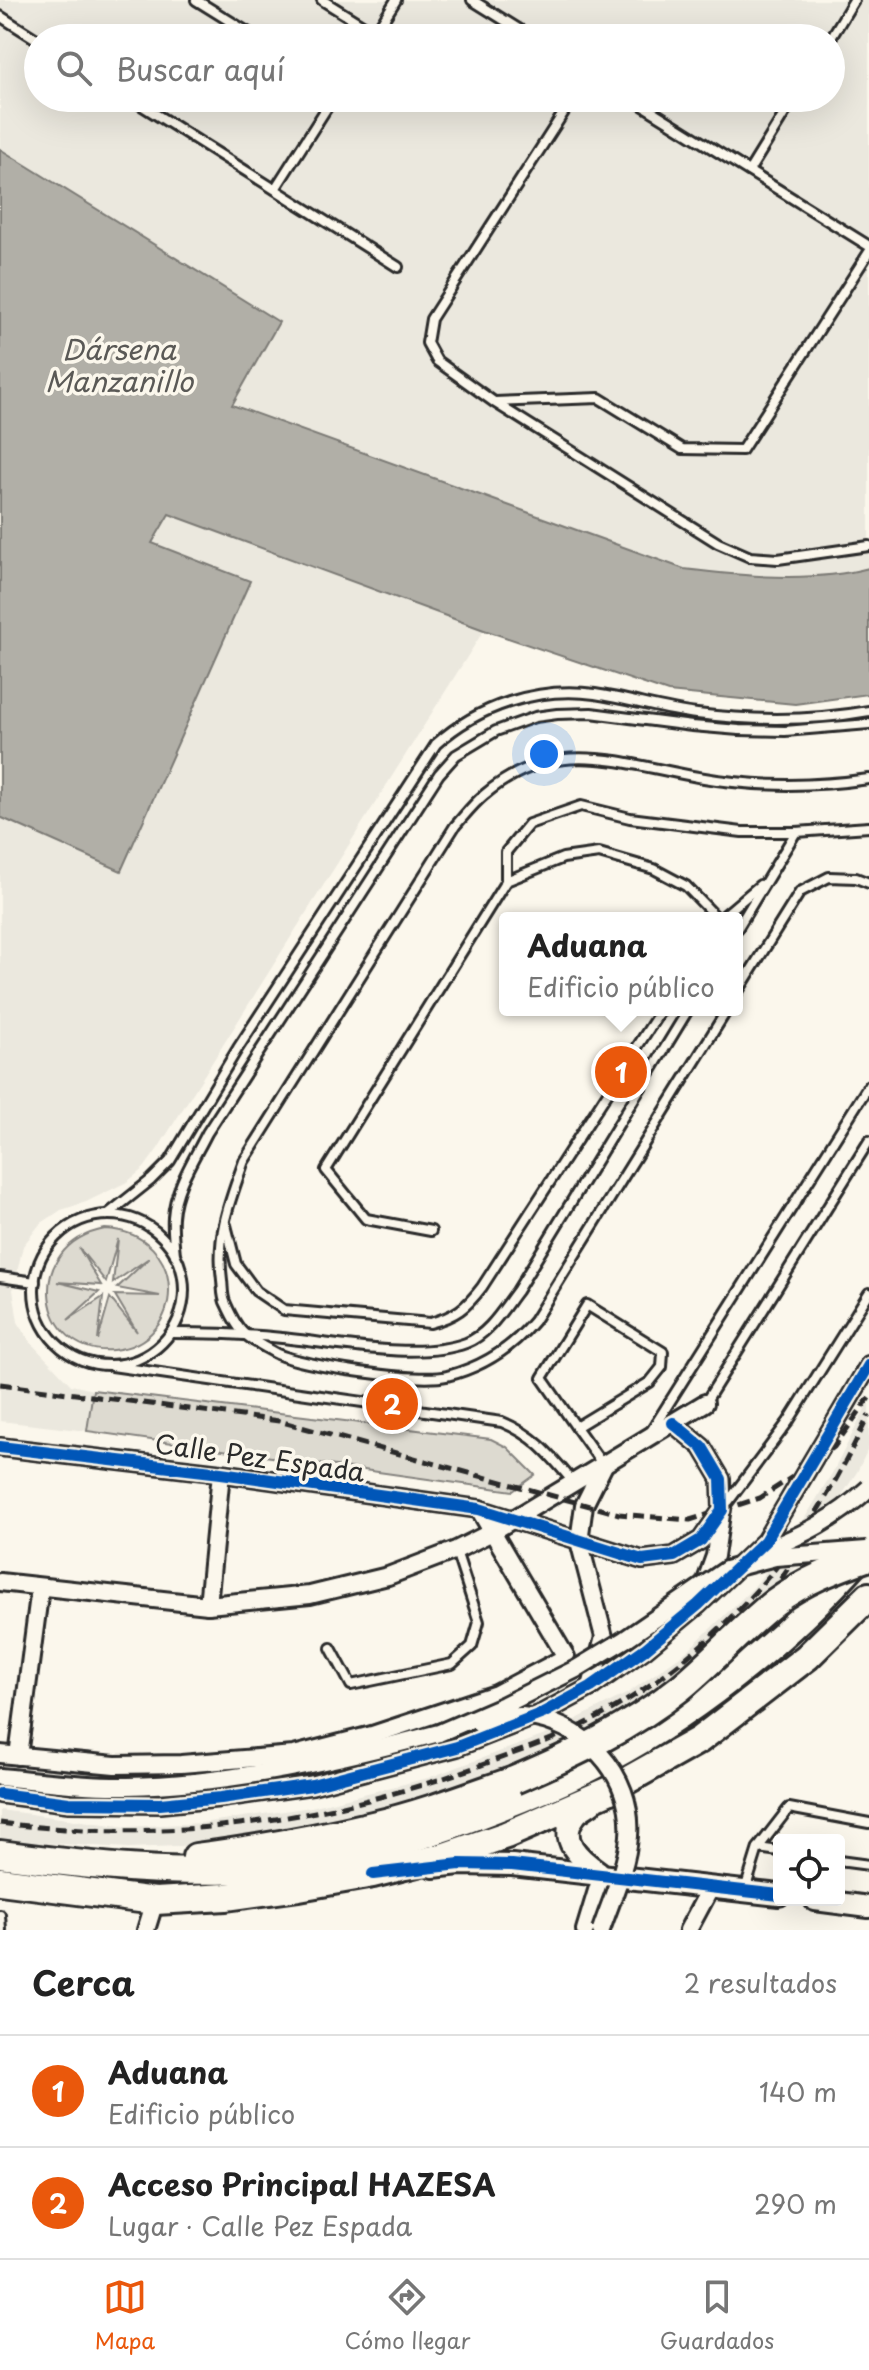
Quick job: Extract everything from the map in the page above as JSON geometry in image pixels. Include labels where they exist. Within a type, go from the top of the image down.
[{"type":"main road","points":[[0,1854],[112,1867],[193,1872],[274,1868],[349,1855],[425,1835],[542,1790],[591,1768],[644,1738],[732,1675],[792,1626],[869,1548]]},
{"type":"main road","points":[[112,1867],[282,1843],[373,1825],[514,1780],[600,1741],[631,1722],[679,1688],[776,1601],[805,1583],[869,1557]]},
{"type":"main road","points":[[0,1881],[155,1901],[226,1897],[373,1874],[445,1856],[608,1791],[699,1740],[807,1657],[864,1604]]},
{"type":"street","points":[[0,1794],[69,1803],[160,1804],[312,1785],[457,1747],[543,1713],[591,1687],[645,1649],[698,1605],[765,1541],[869,1365]]},
{"type":"street","points":[[0,1582],[208,1605],[310,1595],[388,1576],[456,1550],[492,1532],[705,1403]]},
{"type":"street","points":[[673,1423],[702,1447],[721,1479],[722,1510],[715,1556],[698,1605]]},
{"type":"street","name":"Calle Pez Espada","points":[[0,1447],[221,1473],[479,1509],[579,1541]]},
{"type":"street","points":[[591,1687],[604,1637],[579,1541],[584,1505],[603,1465]]},
{"type":"street","points":[[208,1605],[221,1473]]},
{"type":"street","points":[[439,1733],[576,1669],[740,1561],[808,1533],[844,1511],[869,1488]]},
{"type":"street","points":[[0,1754],[115,1765],[181,1764],[294,1755],[372,1735],[496,1694],[566,1657],[479,1509]]},
{"type":"street","points":[[579,1541],[642,1560],[674,1556],[701,1540],[722,1510]]},
{"type":"street","points":[[726,1570],[775,1557],[869,1548]]},
{"type":"street","points":[[18,1756],[40,1588]]},
{"type":"street","points":[[0,1777],[126,1786],[209,1781],[354,1756],[518,1715],[566,1727],[584,1738],[610,1767],[623,1792],[628,1813],[629,1836],[625,1860],[601,1930]]},
{"type":"street","points":[[602,1874],[579,1859],[569,1844],[569,1828],[576,1815],[608,1791]]},
{"type":"street","points":[[373,1874],[460,1864],[512,1865],[773,1894]]},
{"type":"street","points":[[585,1930],[602,1874]]},
{"type":"street","points":[[688,1930],[711,1887]]},
{"type":"street","points":[[146,1930],[155,1901]]},
{"type":"street","points":[[845,1904],[869,1907]]},
{"type":"lane","points":[[196,0],[235,24]]},
{"type":"lane","points":[[322,0],[357,24]]},
{"type":"lane","points":[[380,24],[396,0]]},
{"type":"lane","points":[[472,0],[511,24]]},
{"type":"lane","points":[[839,24],[854,0]]},
{"type":"lane","points":[[0,16],[24,31]]},
{"type":"lane","points":[[152,112],[398,267]]},
{"type":"lane","points":[[275,189],[324,112]]},
{"type":"lane","points":[[564,112],[431,319],[427,343],[437,361],[494,402],[718,543],[750,557],[778,559],[869,546]]},
{"type":"lane","points":[[654,112],[869,246]]},
{"type":"lane","points":[[749,171],[785,112]]},
{"type":"lane","points":[[494,402],[599,398],[682,449],[742,450],[869,252]]},
{"type":"lane","points":[[107,1215],[170,1161],[238,1048],[436,744],[464,721],[525,697],[573,692],[699,714],[757,718],[813,718],[869,711]]},
{"type":"lane","points":[[175,1255],[173,1214],[185,1175],[207,1133],[439,774],[456,755],[514,724],[535,717],[575,712],[739,730],[785,731],[869,724]]},
{"type":"lane","points":[[723,1016],[534,1321],[519,1339],[501,1353],[477,1366],[445,1376],[418,1377],[323,1366],[278,1354],[244,1334],[224,1302],[220,1264],[224,1216],[244,1161],[455,826],[483,796],[516,772],[554,759],[594,758],[700,777],[763,784],[838,783],[869,779]]},
{"type":"lane","points":[[431,1231],[366,1219],[326,1170],[506,881],[506,852],[529,824],[581,806],[630,818],[742,832],[869,827]]},
{"type":"lane","points":[[743,919],[796,832]]},
{"type":"lane","points":[[506,881],[563,858],[599,853],[654,869],[686,886],[713,912]]},
{"type":"lane","points":[[743,983],[800,892],[829,877],[856,878],[869,883]]},
{"type":"lane","points":[[726,912],[768,878]]},
{"type":"lane","points":[[224,1216],[236,1264],[256,1291],[284,1310],[430,1323],[450,1318],[468,1305],[482,1287],[657,1016]]},
{"type":"lane","points":[[171,1333],[244,1334],[401,1351],[468,1342],[488,1328],[517,1291],[684,1016]]},
{"type":"lane","points":[[645,1441],[869,1085]]},
{"type":"lane","points":[[705,1403],[869,1141]]},
{"type":"lane","points":[[112,1366],[135,1361],[155,1350],[171,1333],[180,1315],[184,1295],[182,1274],[175,1255],[163,1238],[147,1225],[107,1215],[83,1220],[62,1231],[46,1249],[36,1271],[33,1294],[38,1317],[50,1338],[67,1353],[88,1363],[502,1422],[522,1430],[543,1447],[574,1483]]},
{"type":"lane","points":[[0,1277],[35,1282]]},
{"type":"lane","points":[[722,1510],[788,1422],[869,1293]]},
{"type":"lane","points":[[576,1427],[650,1382],[662,1367],[663,1352],[587,1305],[542,1378],[576,1427],[603,1465]]},
{"type":"lane","points":[[331,1648],[351,1685],[452,1664],[472,1646],[479,1622],[456,1550]]},
{"type":"lane","points":[[745,1891],[758,1848],[789,1808],[869,1823]]},
{"type":"lane","points":[[758,1848],[773,1850]]},
{"type":"lane","points":[[845,1862],[869,1865]]},
{"type":"lane","points":[[0,1915],[1,1930]]},
{"type":"shaded area","points":[[0,0],[869,0],[869,568],[852,573],[758,578],[684,569],[231,405],[279,322],[0,149]]},
{"type":"shaded area","points":[[169,513],[484,630],[144,1168],[127,1182],[61,1210],[40,1224],[23,1246],[13,1290],[18,1322],[31,1343],[71,1385],[93,1390],[87,1431],[0,1421],[0,817],[120,871],[249,580],[151,543]]},
{"type":"shaded area","points":[[105,1229],[133,1235],[153,1249],[165,1267],[169,1288],[166,1310],[155,1329],[138,1343],[113,1350],[88,1347],[68,1336],[55,1319],[49,1298],[51,1276],[60,1256],[78,1239]],"holes":[[[118,1239],[113,1283],[149,1258],[117,1288],[160,1296],[115,1295],[137,1332],[110,1298],[98,1340],[103,1297],[68,1320],[99,1292],[57,1282],[101,1285],[79,1248],[106,1282]]]},
{"type":"shaded area","points":[[93,1390],[491,1439],[507,1447],[535,1475],[513,1491],[87,1431]]},
{"type":"shaded area","points":[[869,1401],[869,1447],[857,1472],[795,1568],[758,1614],[608,1728],[436,1798],[313,1829],[202,1845],[129,1848],[0,1839],[0,1810],[127,1827],[202,1823],[311,1807],[428,1778],[545,1735],[628,1693],[687,1651],[753,1588],[797,1531],[834,1470]]},
{"type":"water","name":"Dársena Manzanillo","points":[[0,149],[279,322],[232,405],[684,569],[801,577],[869,568],[869,694],[795,704],[668,692],[484,630],[169,514],[152,543],[250,581],[121,871],[0,817]]},
{"type":"railway","points":[[0,1384],[279,1421],[619,1514],[690,1520],[760,1498],[797,1474],[834,1447],[869,1398]]},
{"type":"railway","points":[[0,1823],[125,1831],[247,1823],[367,1800],[427,1783],[560,1736],[621,1704],[676,1666],[749,1598],[784,1558],[814,1516],[869,1415]]},
{"type":"railway","points":[[756,1605],[776,1586],[794,1559]]},
{"type":"cycle path","points":[[0,1794],[69,1803],[160,1804],[312,1785],[457,1747],[543,1713],[591,1687],[645,1649],[698,1605],[765,1541],[869,1365]]},
{"type":"cycle path","points":[[0,1447],[221,1473],[479,1509],[642,1560],[674,1556],[701,1540],[722,1510],[721,1479],[702,1447],[673,1423]]},
{"type":"cycle path","points":[[373,1874],[460,1864],[512,1865],[773,1894]]},
{"type":"place","name":"Aduana","points":[[621,1072]]},
{"type":"place","name":"Acceso Principal HAZESA","points":[[392,1404]]}]
